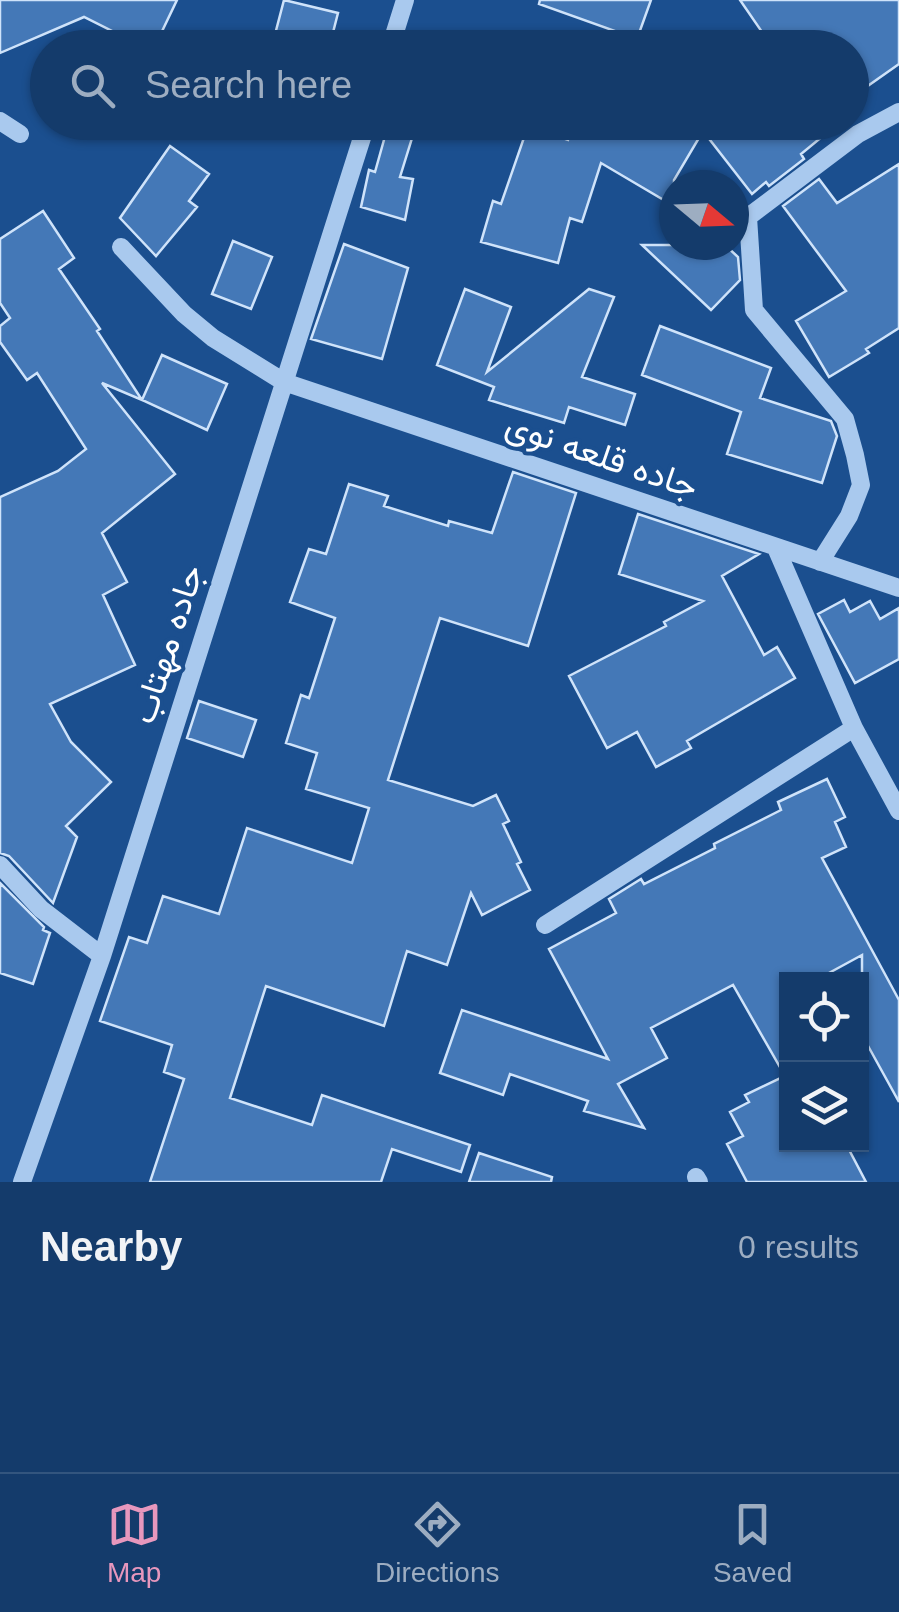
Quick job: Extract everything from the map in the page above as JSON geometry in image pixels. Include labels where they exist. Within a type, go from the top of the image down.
[{"type":"street","points":[[396,30],[406,0]]},
{"type":"street","points":[[869,128],[899,112]]},
{"type":"street","points":[[0,121],[20,134]]},
{"type":"street","name":"جاده مهتاب","points":[[22,1182],[102,956],[360,140]]},
{"type":"street","points":[[820,562],[849,516],[861,486],[855,455],[845,419],[754,310],[748,217],[850,140]]},
{"type":"street","name":"جاده قلعه نوی","points":[[121,247],[184,314],[284,382],[899,588]]},
{"type":"street","points":[[776,548],[854,728],[899,810]]},
{"type":"street","points":[[545,925],[854,728]]},
{"type":"street","points":[[0,865],[41,910],[102,956]]},
{"type":"building","points":[[0,0],[177,0],[163,30],[110,30],[84,17],[54,30],[30,30],[30,40],[0,53]]},
{"type":"building","points":[[284,0],[338,13],[334,30],[276,30]]},
{"type":"building","points":[[540,0],[651,0],[640,30],[612,30],[539,4]]},
{"type":"building","points":[[740,0],[899,0],[899,64],[869,85],[869,30],[761,30]]},
{"type":"building","points":[[384,140],[411,140],[400,177],[413,179],[405,220],[361,207],[369,170],[375,172]]},
{"type":"building","points":[[523,140],[698,140],[680,170],[659,170],[659,197],[601,163],[582,222],[570,218],[558,263],[481,242],[493,201],[501,204]]},
{"type":"building","points":[[710,140],[818,140],[801,154],[804,159],[769,186],[766,182],[752,194],[749,170],[733,170]]},
{"type":"building","points":[[170,146],[209,174],[189,201],[197,207],[156,256],[120,218]]},
{"type":"building","points":[[899,164],[899,328],[866,349],[869,353],[829,377],[796,321],[846,291],[783,206],[819,179],[837,203]]},
{"type":"building","points":[[43,211],[74,258],[59,269],[142,400],[102,383],[175,474],[102,533],[127,582],[103,595],[135,665],[50,704],[71,742],[111,782],[66,826],[77,837],[53,903],[9,856],[0,853],[0,497],[58,471],[86,449],[37,373],[27,380],[0,342],[0,326],[10,318],[0,303],[0,239]]},
{"type":"building","points":[[233,241],[272,257],[251,309],[212,294]]},
{"type":"building","points":[[344,244],[408,268],[382,359],[311,339]]},
{"type":"building","points":[[642,245],[659,245],[659,260],[738,260],[740,280],[711,310]]},
{"type":"building","points":[[465,289],[511,307],[487,372],[589,289],[614,297],[582,377],[635,394],[625,425],[569,407],[564,423],[489,400],[494,387],[437,365]]},
{"type":"building","points":[[660,326],[771,368],[760,398],[831,421],[837,436],[822,483],[727,454],[741,412],[642,375]]},
{"type":"building","points":[[162,355],[227,384],[207,430],[142,400]]},
{"type":"building","points":[[513,472],[576,493],[528,646],[440,618],[388,780],[473,806],[496,795],[509,821],[503,824],[521,862],[517,864],[530,890],[482,915],[471,893],[447,965],[407,951],[384,1026],[266,986],[230,1098],[312,1125],[322,1095],[470,1145],[461,1172],[392,1149],[381,1182],[150,1182],[184,1079],[164,1072],[172,1045],[100,1021],[129,937],[147,943],[163,896],[219,914],[247,828],[352,863],[369,808],[306,789],[317,753],[286,743],[301,695],[309,698],[335,618],[290,602],[309,549],[326,554],[349,484],[388,496],[384,506],[448,526],[449,521],[492,533]]},
{"type":"building","points":[[638,514],[759,554],[722,576],[764,655],[777,647],[795,678],[687,741],[691,748],[656,767],[637,732],[607,748],[569,676],[666,626],[664,622],[703,601],[619,574]]},
{"type":"building","points":[[844,600],[850,612],[870,601],[880,619],[899,608],[899,659],[855,683],[818,614]]},
{"type":"building","points":[[199,701],[256,720],[243,757],[187,738]]},
{"type":"building","points":[[827,779],[845,817],[835,822],[846,847],[822,858],[899,1000],[899,1102],[869,1048],[869,972],[862,972],[862,955],[831,972],[779,972],[779,1066],[733,985],[651,1028],[667,1058],[618,1084],[644,1128],[584,1111],[588,1101],[510,1074],[503,1095],[440,1073],[462,1010],[608,1059],[549,949],[616,913],[609,899],[641,879],[644,884],[715,848],[714,844],[781,810],[778,802]]},
{"type":"building","points":[[0,883],[50,933],[33,984],[0,973]]},
{"type":"building","points":[[779,1079],[779,1152],[850,1152],[866,1182],[747,1182],[727,1144],[743,1136],[730,1112],[749,1102],[745,1095]]},
{"type":"building","points":[[479,1153],[552,1177],[551,1182],[469,1182]]}]
